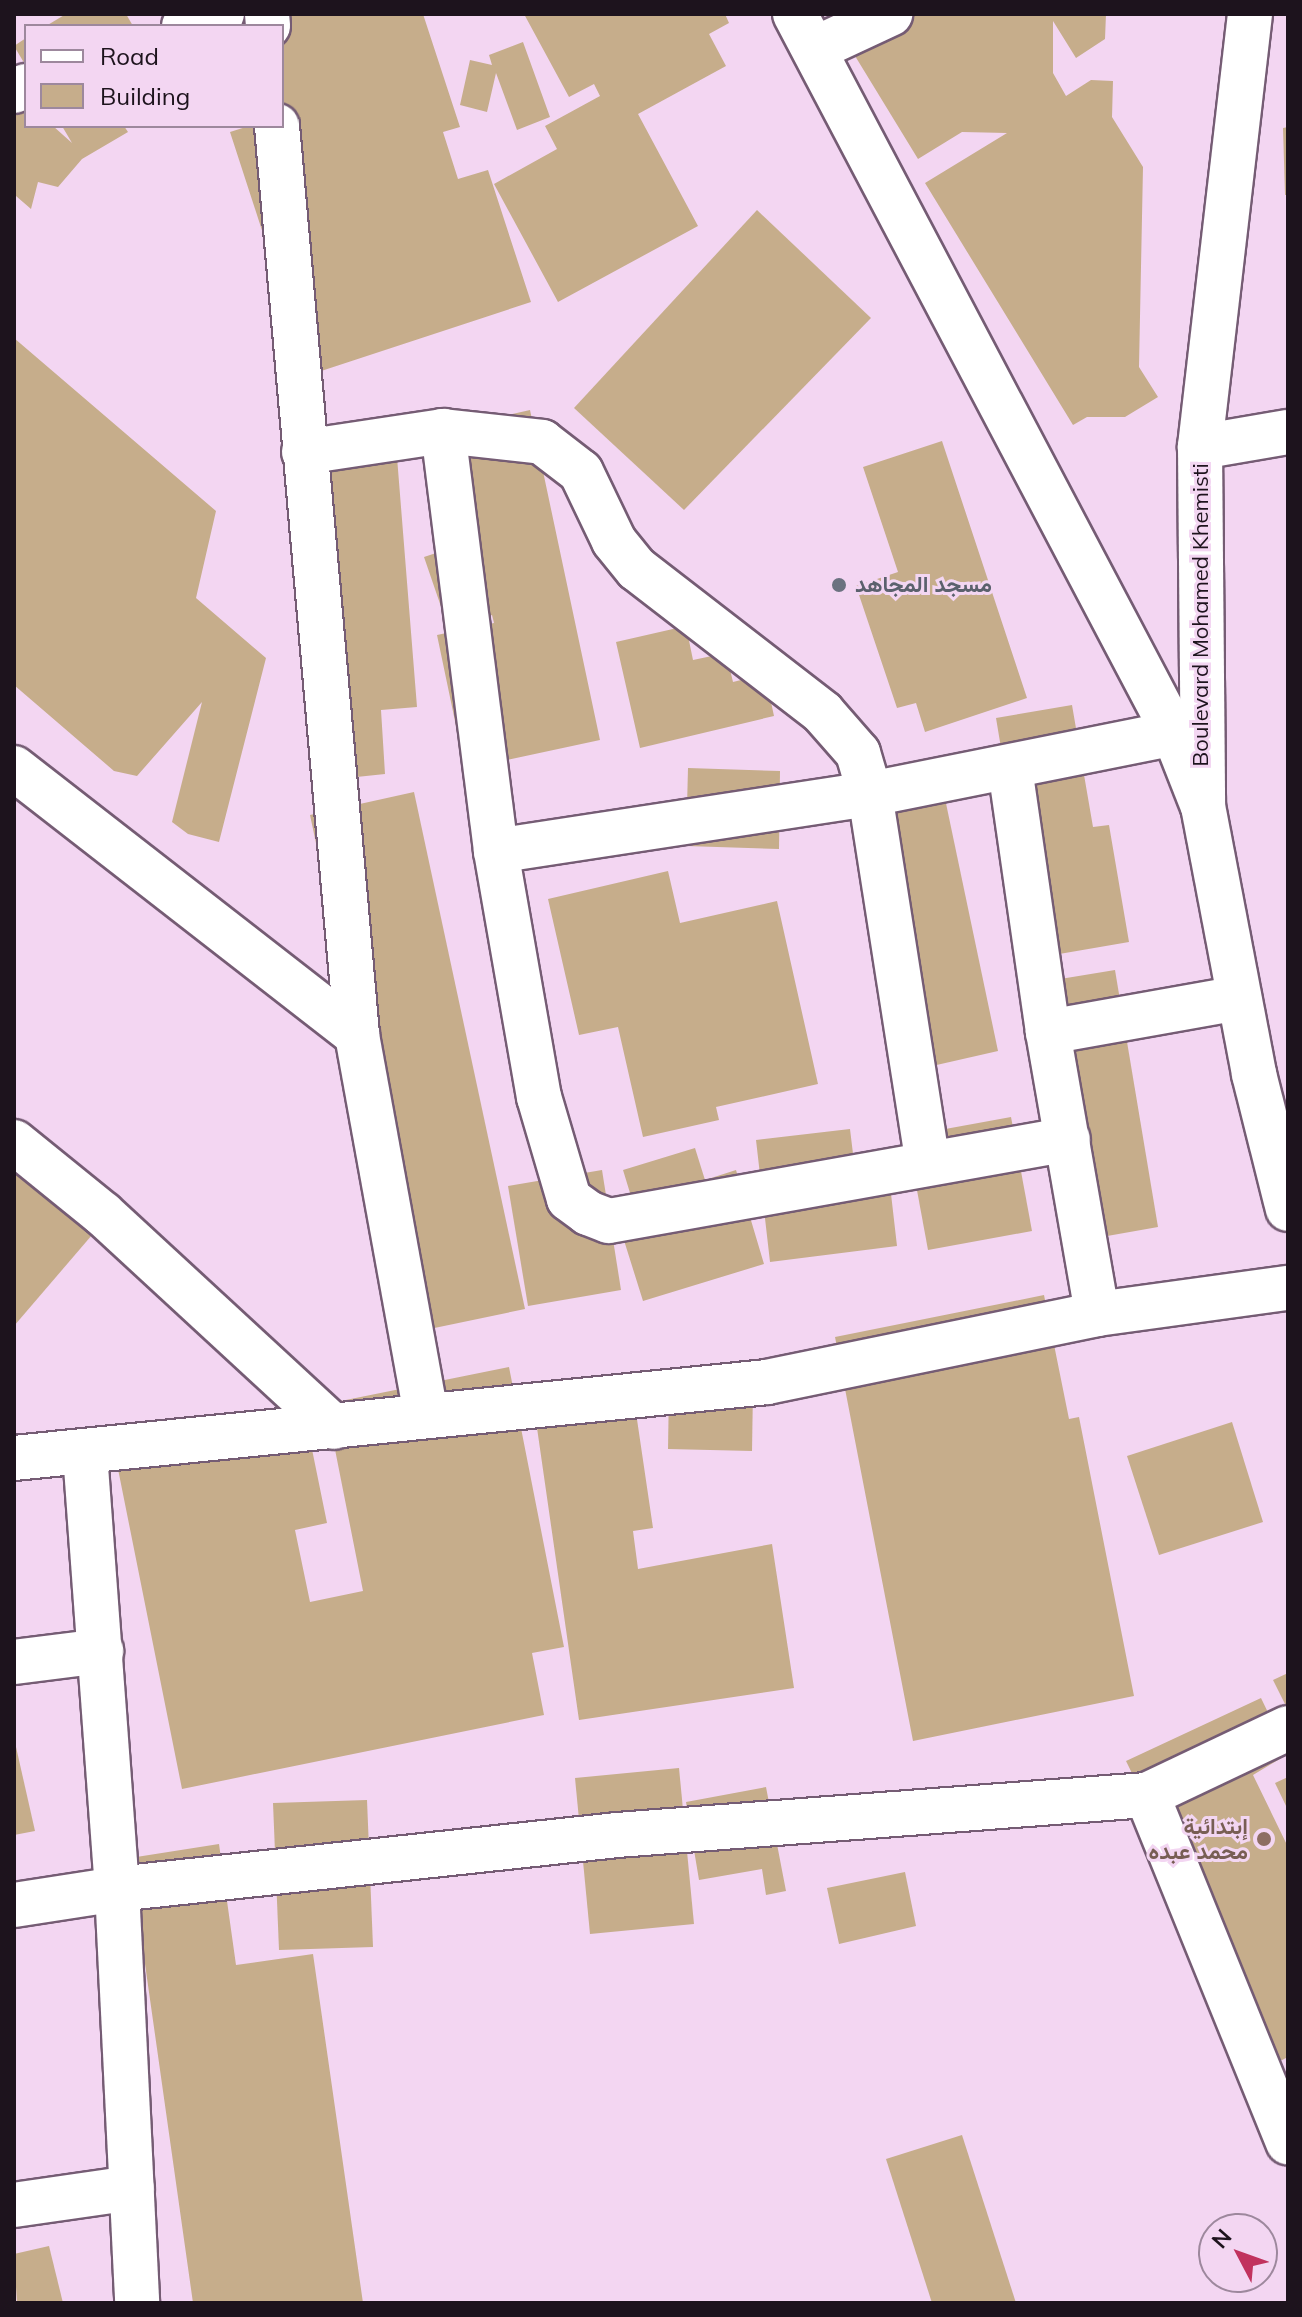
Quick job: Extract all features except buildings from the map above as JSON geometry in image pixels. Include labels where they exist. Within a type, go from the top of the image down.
[{"type":"street","points":[[190,24],[222,14]]},
{"type":"street","points":[[890,14],[806,31],[1174,733],[1203,806]]},
{"type":"street","name":"Boulevard Mohamed Khemisti","points":[[1250,14],[1200,447],[1203,806],[1239,998],[1288,1209]]},
{"type":"street","points":[[277,128],[357,1035],[426,1414]]},
{"type":"street","points":[[304,452],[443,431],[542,442],[564,454],[599,499],[614,541],[637,569],[823,713],[858,753],[870,794],[927,1160]]},
{"type":"street","points":[[443,431],[496,851],[553,1157],[569,1199],[588,1213],[609,1221],[927,1160],[1068,1139]]},
{"type":"street","points":[[1200,447],[1288,432]]},
{"type":"street","points":[[496,851],[870,794],[1174,733]]},
{"type":"street","points":[[14,768],[357,1035]]},
{"type":"street","points":[[1010,768],[1048,1032],[1097,1314]]},
{"type":"street","points":[[1048,1032],[1239,998]]},
{"type":"street","points":[[14,1142],[103,1214],[334,1427]]},
{"type":"street","points":[[14,1458],[334,1427],[426,1414],[767,1382],[1097,1314],[1288,1288]]},
{"type":"street","points":[[85,1453],[117,1889],[137,2303]]},
{"type":"street","points":[[14,1662],[101,1651]]},
{"type":"street","points":[[14,1905],[117,1889],[617,1835],[1147,1795],[1288,1728]]},
{"type":"street","points":[[1147,1795],[1288,2142]]},
{"type":"street","points":[[14,2205],[132,2188]]},
{"type":"place","name":"مسجد المجاهد","points":[[839,585]]},
{"type":"place","name":"إبتدائية محمد عبده","points":[[1264,1839]]}]
